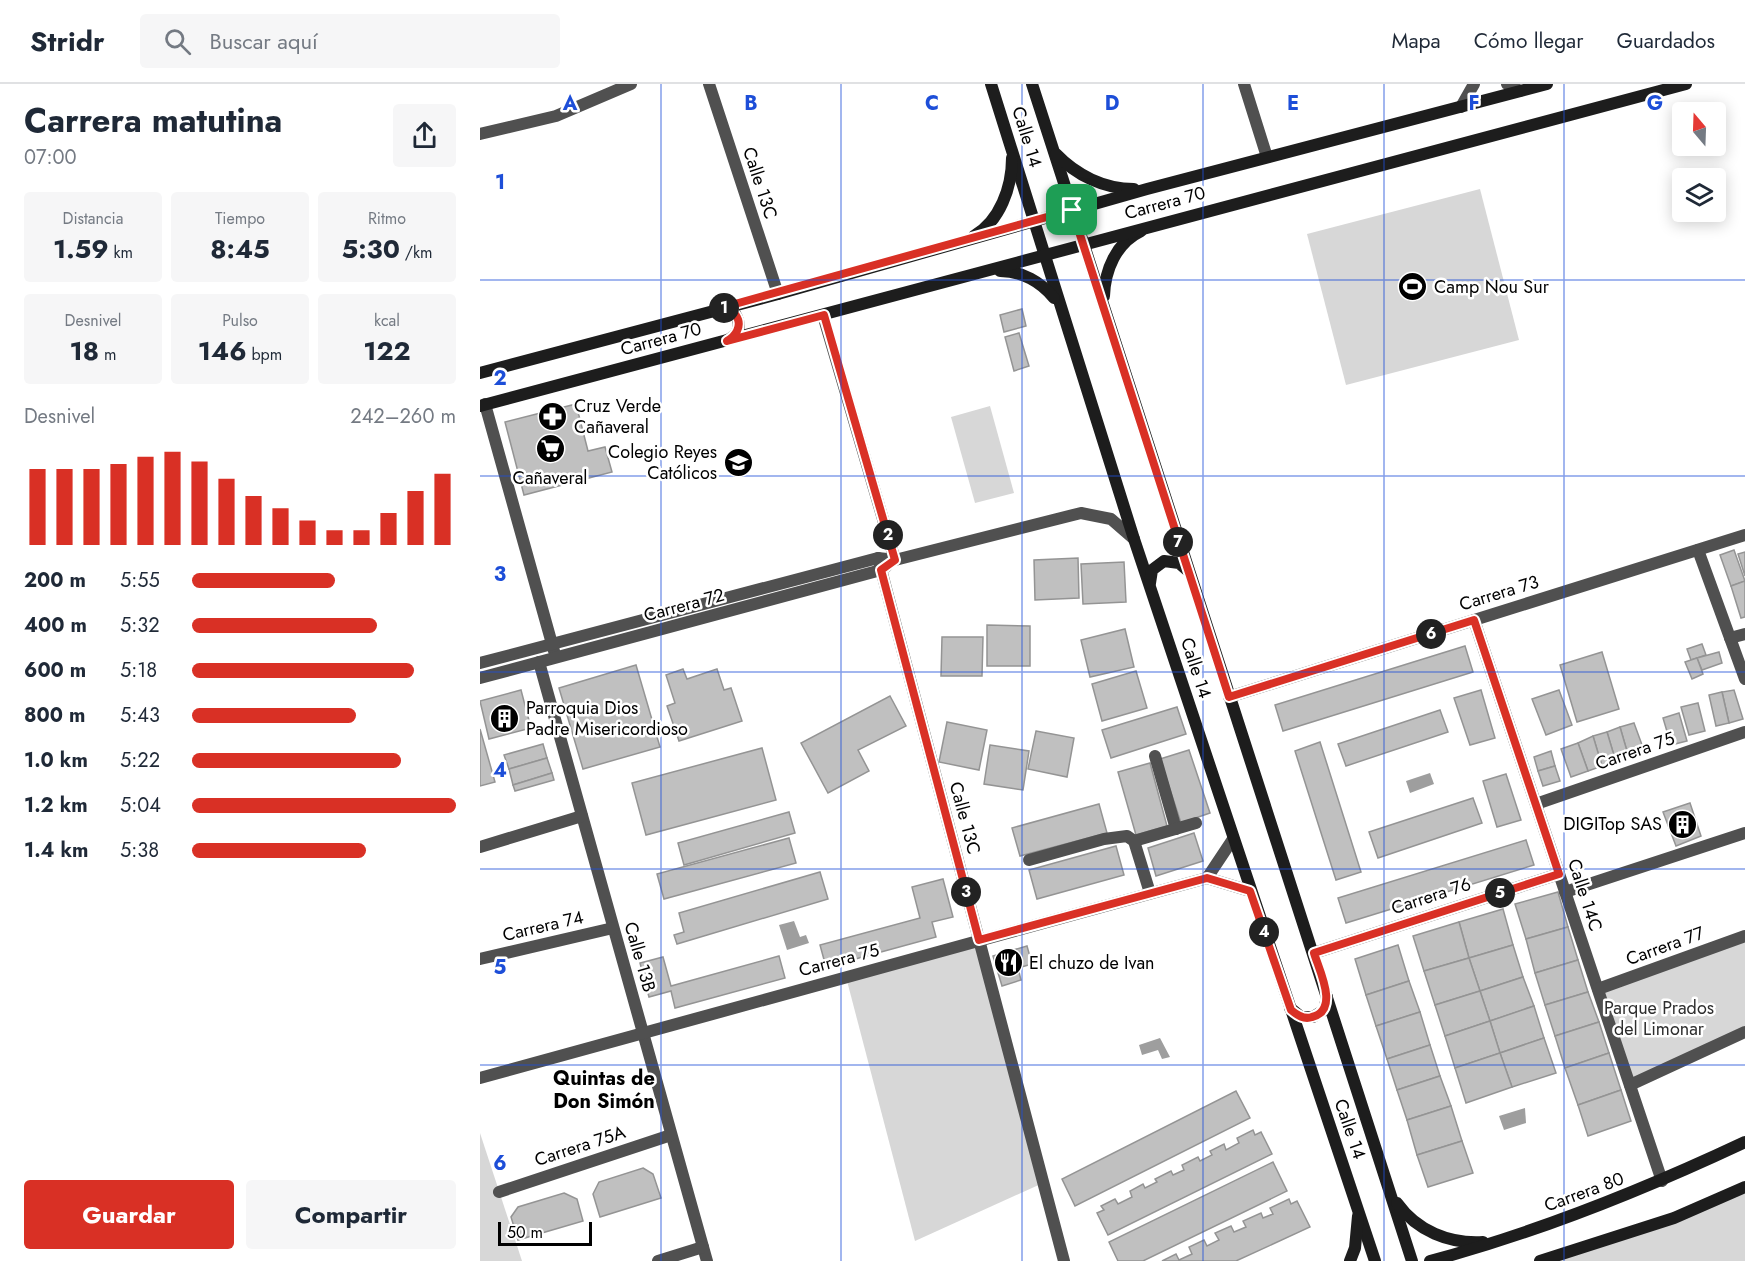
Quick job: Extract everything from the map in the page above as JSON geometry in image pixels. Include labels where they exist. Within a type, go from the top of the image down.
[{"type":"street","points":[[480,134],[556,116],[631,84]]},
{"type":"street","name":"Calle 13C","points":[[709,84],[778,294]]},
{"type":"street","name":"Calle 14","points":[[991,84],[1012,145],[1058,304],[1134,539],[1375,1261]]},
{"type":"street","name":"Calle 14","points":[[1032,84],[1188,574],[1314,953],[1412,1261]]},
{"type":"street","points":[[1244,84],[1267,157]]},
{"type":"street","points":[[1461,107],[1474,84]]},
{"type":"street","points":[[1508,84],[1520,91]]},
{"type":"street","name":"Carrera 70","points":[[480,373],[778,294],[1147,189],[1547,84]]},
{"type":"street","name":"Carrera 70","points":[[483,405],[978,275],[1154,224],[1686,84]]},
{"type":"street","points":[[963,241],[977,235],[989,223],[1006,195],[1011,178],[1012,145]]},
{"type":"street","points":[[1053,150],[1065,163],[1094,182],[1129,189],[1147,189]]},
{"type":"street","points":[[1109,321],[1104,302],[1105,282],[1111,263],[1122,246],[1136,233],[1154,224]]},
{"type":"street","points":[[978,275],[1006,272],[1024,276],[1040,284],[1058,304]]},
{"type":"street","points":[[717,309],[726,308],[734,312],[739,320],[739,328],[735,336],[727,341]]},
{"type":"street","points":[[824,315],[895,560]]},
{"type":"street","points":[[483,405],[556,658]]},
{"type":"street","name":"Carrera 72","points":[[480,663],[1081,513],[1111,519],[1134,539]]},
{"type":"street","name":"Carrera 73","points":[[1229,697],[1745,535]]},
{"type":"street","points":[[1698,550],[1745,679]]},
{"type":"street","points":[[1150,585],[1152,570],[1164,561],[1179,562],[1188,574]]},
{"type":"street","name":"Calle 13C","points":[[880,564],[1064,1261]]},
{"type":"street","name":"Carrera 72","points":[[480,678],[880,564]]},
{"type":"street","name":"Calle 14C","points":[[1474,620],[1662,1181]]},
{"type":"street","points":[[1730,638],[1745,634]]},
{"type":"street","name":"Calle 13B","points":[[539,662],[707,1261]]},
{"type":"street","name":"Carrera 75","points":[[1536,804],[1745,732]]},
{"type":"street","points":[[1155,756],[1176,829]]},
{"type":"street","points":[[480,847],[582,816]]},
{"type":"street","points":[[1134,841],[1196,823]]},
{"type":"street","points":[[1565,892],[1745,833]]},
{"type":"street","points":[[1029,860],[1123,835],[1134,841],[1150,893]]},
{"type":"street","points":[[1233,839],[1207,878],[1250,891]]},
{"type":"street","name":"Carrera 76","points":[[1314,953],[1559,874]]},
{"type":"street","name":"Carrera 75","points":[[480,1078],[1207,878]]},
{"type":"street","name":"Carrera 74","points":[[480,959],[613,928]]},
{"type":"street","name":"Carrera 77","points":[[1598,989],[1745,936]]},
{"type":"street","points":[[1288,1004],[1291,1010],[1301,1017],[1313,1017],[1326,1004],[1326,992]]},
{"type":"street","points":[[1630,1085],[1745,1032]]},
{"type":"street","name":"Carrera 75A","points":[[499,1192],[671,1135]]},
{"type":"street","name":"Carrera 80","points":[[1430,1261],[1496,1242],[1662,1181],[1745,1142]]},
{"type":"street","points":[[1540,1261],[1674,1218],[1745,1187]]},
{"type":"street","points":[[1392,1193],[1406,1214],[1433,1234],[1458,1242],[1496,1242]]},
{"type":"street","points":[[1350,1261],[1355,1248],[1358,1209]]},
{"type":"street","points":[[658,1261],[703,1247]]},
{"type":"green space","name":"Camp Nou Sur","points":[[1480,189],[1519,340],[1346,385],[1307,234]]},
{"type":"green space","points":[[990,406],[1014,493],[975,503],[951,417]]},
{"type":"green space","name":"Parque Prados del Limonar","points":[[1745,936],[1745,1032],[1630,1085],[1598,989]]},
{"type":"green space","points":[[979,940],[1043,1183],[915,1241],[846,977]]},
{"type":"green space","points":[[480,1133],[522,1261],[480,1261]]},
{"type":"green space","points":[[1745,1187],[1745,1261],[1540,1261]]},
{"type":"shaded area","points":[[1430,773],[1434,784],[1410,793],[1406,781]]},
{"type":"shaded area","points":[[794,921],[800,937],[806,935],[809,943],[787,950],[779,925]]},
{"type":"shaded area","points":[[1160,1038],[1170,1057],[1162,1059],[1158,1050],[1142,1055],[1139,1045]]},
{"type":"shaded area","points":[[1525,1108],[1526,1123],[1504,1130],[1499,1116]]},
{"type":"building","points":[[1022,309],[1026,326],[1004,332],[1000,315]]},
{"type":"building","points":[[1019,333],[1029,366],[1014,371],[1005,337]]},
{"type":"building","name":"Cañaveral","points":[[576,404],[588,451],[605,447],[612,472],[524,495],[505,422]]},
{"type":"building","points":[[1734,550],[1745,581],[1731,586],[1720,555]]},
{"type":"building","points":[[1745,552],[1745,576],[1738,554]]},
{"type":"building","points":[[1078,558],[1079,598],[1035,600],[1034,560]]},
{"type":"building","points":[[1124,562],[1126,602],[1083,604],[1081,564]]},
{"type":"building","points":[[1745,581],[1745,617],[1741,618],[1731,586]]},
{"type":"building","points":[[987,625],[1030,626],[1030,666],[987,666]]},
{"type":"building","points":[[1125,629],[1134,667],[1090,677],[1081,640]]},
{"type":"building","points":[[942,637],[983,637],[982,676],[941,676]]},
{"type":"building","points":[[1702,644],[1706,655],[1691,660],[1687,649]]},
{"type":"building","points":[[1465,646],[1473,672],[1283,731],[1275,705]]},
{"type":"building","points":[[1602,652],[1619,709],[1577,722],[1560,665]]},
{"type":"building","points":[[1719,652],[1722,663],[1702,670],[1697,658]]},
{"type":"building","points":[[1697,658],[1703,674],[1692,679],[1685,662]]},
{"type":"building","points":[[636,665],[660,747],[583,769],[559,688]]},
{"type":"building","points":[[683,669],[687,679],[717,669],[724,690],[731,688],[742,721],[679,741],[667,706],[675,703],[666,675]]},
{"type":"building","points":[[1136,671],[1147,708],[1102,721],[1092,684]]},
{"type":"building","name":"Parroquia Dios Padre Misericordioso","points":[[521,690],[531,728],[489,739],[480,701]]},
{"type":"building","points":[[1481,690],[1495,738],[1470,745],[1454,698]]},
{"type":"building","points":[[1559,690],[1572,725],[1546,735],[1532,699]]},
{"type":"building","points":[[1734,690],[1743,719],[1729,723],[1722,692]]},
{"type":"building","points":[[1722,692],[1729,723],[1716,726],[1709,695]]},
{"type":"building","points":[[890,696],[906,726],[858,750],[869,771],[828,793],[801,743]]},
{"type":"building","points":[[1698,703],[1705,731],[1689,735],[1681,707]]},
{"type":"building","points":[[1177,707],[1186,734],[1111,758],[1102,730]]},
{"type":"building","points":[[1440,710],[1448,732],[1346,766],[1338,744]]},
{"type":"building","points":[[1679,713],[1687,741],[1671,745],[1663,718]]},
{"type":"building","points":[[947,722],[987,730],[979,770],[939,762]]},
{"type":"building","points":[[1634,723],[1645,753],[1629,758],[1620,727]]},
{"type":"building","points":[[1620,727],[1629,758],[1616,762],[1607,732]]},
{"type":"building","points":[[480,729],[495,782],[480,786]]},
{"type":"building","points":[[1036,731],[1074,738],[1067,777],[1028,769]]},
{"type":"building","points":[[1607,732],[1616,762],[1602,766],[1593,736]]},
{"type":"building","points":[[1593,736],[1602,766],[1588,771],[1578,743]]},
{"type":"building","points":[[1320,742],[1361,872],[1336,880],[1295,751]]},
{"type":"building","points":[[1578,743],[1588,771],[1571,777],[1561,749]]},
{"type":"building","points":[[543,744],[547,758],[509,769],[504,755]]},
{"type":"building","points":[[990,745],[1029,751],[1023,790],[984,784]]},
{"type":"building","points":[[762,748],[776,800],[646,835],[632,783]]},
{"type":"building","points":[[1189,750],[1210,813],[1181,823],[1160,759]]},
{"type":"building","points":[[1551,751],[1555,766],[1538,771],[1534,757]]},
{"type":"building","points":[[547,758],[552,773],[513,785],[509,769]]},
{"type":"building","points":[[1150,763],[1167,826],[1136,835],[1118,772]]},
{"type":"building","points":[[1555,766],[1560,781],[1543,786],[1538,771]]},
{"type":"building","points":[[552,773],[554,780],[515,791],[513,785]]},
{"type":"building","points":[[1506,774],[1521,820],[1497,827],[1483,781]]},
{"type":"building","points":[[1473,798],[1482,823],[1378,858],[1369,832]]},
{"type":"building","name":"DIGITop SAS","points":[[1690,803],[1701,836],[1676,846],[1663,812]]},
{"type":"building","points":[[1099,804],[1107,833],[1020,856],[1012,828]]},
{"type":"building","points":[[789,812],[795,833],[684,865],[678,843]]},
{"type":"building","points":[[1194,833],[1203,861],[1156,876],[1148,848]]},
{"type":"building","points":[[789,838],[796,863],[664,899],[657,874]]},
{"type":"building","points":[[1526,840],[1534,865],[1346,923],[1338,898]]},
{"type":"building","points":[[1116,846],[1124,875],[1037,899],[1029,870]]},
{"type":"building","points":[[820,872],[828,899],[677,944],[674,935],[684,932],[679,913]]},
{"type":"building","points":[[943,879],[953,917],[932,922],[936,937],[826,967],[820,945],[920,918],[912,887]]},
{"type":"building","points":[[1558,892],[1568,927],[1526,939],[1515,904]]},
{"type":"building","points":[[1503,909],[1513,945],[1469,958],[1459,922]]},
{"type":"building","points":[[1459,922],[1469,958],[1424,971],[1413,936]]},
{"type":"building","points":[[1568,927],[1578,960],[1535,973],[1526,939]]},
{"type":"building","points":[[1398,945],[1409,981],[1366,995],[1355,959]]},
{"type":"building","points":[[1513,945],[1523,977],[1480,991],[1469,958]]},
{"type":"building","points":[[1027,946],[1032,964],[1018,968],[1021,980],[1002,986],[993,956]]},
{"type":"building","points":[[779,956],[785,978],[675,1008],[671,991],[649,997],[640,963],[663,957],[671,986]]},
{"type":"building","points":[[1469,958],[1480,991],[1435,1005],[1424,971]]},
{"type":"building","points":[[1578,960],[1588,992],[1545,1005],[1535,973]]},
{"type":"building","points":[[1523,977],[1534,1006],[1490,1021],[1480,991]]},
{"type":"building","points":[[1409,981],[1420,1012],[1376,1026],[1366,995]]},
{"type":"building","points":[[1480,991],[1490,1021],[1445,1036],[1435,1005]]},
{"type":"building","points":[[1588,992],[1599,1022],[1555,1036],[1545,1005]]},
{"type":"building","points":[[1534,1006],[1544,1038],[1500,1053],[1490,1021]]},
{"type":"building","points":[[1420,1012],[1430,1045],[1387,1059],[1376,1026]]},
{"type":"building","points":[[1490,1021],[1500,1053],[1455,1068],[1445,1036]]},
{"type":"building","points":[[1599,1022],[1609,1053],[1565,1068],[1555,1036]]},
{"type":"building","points":[[1544,1038],[1556,1073],[1512,1087],[1500,1053]]},
{"type":"building","points":[[1430,1045],[1440,1076],[1397,1090],[1387,1059]]},
{"type":"building","points":[[1500,1053],[1512,1087],[1466,1103],[1455,1068]]},
{"type":"building","points":[[1609,1053],[1621,1090],[1578,1105],[1565,1068]]},
{"type":"building","points":[[1440,1076],[1451,1106],[1407,1120],[1397,1090]]},
{"type":"building","points":[[1621,1090],[1631,1121],[1588,1136],[1578,1105]]},
{"type":"building","points":[[1236,1091],[1250,1118],[1075,1206],[1062,1179]]},
{"type":"building","points":[[1451,1106],[1462,1141],[1417,1155],[1407,1120]]},
{"type":"building","points":[[1253,1130],[1255,1135],[1261,1132],[1272,1154],[1108,1235],[1097,1213],[1104,1210],[1101,1206],[1115,1199],[1118,1204],[1132,1197],[1130,1191],[1143,1184],[1145,1188],[1157,1182],[1155,1179],[1171,1171],[1173,1175],[1184,1170],[1182,1165],[1198,1157],[1200,1161],[1212,1155],[1210,1151],[1224,1144],[1226,1150],[1239,1143],[1237,1138]]},
{"type":"building","points":[[1462,1141],[1473,1173],[1428,1187],[1417,1155]]},
{"type":"building","points":[[1273,1162],[1287,1191],[1143,1261],[1118,1261],[1109,1242]]},
{"type":"building","points":[[643,1168],[653,1174],[661,1198],[600,1217],[593,1194],[599,1182]]},
{"type":"building","points":[[564,1193],[577,1199],[583,1221],[518,1240],[511,1217],[518,1207]]},
{"type":"building","points":[[1289,1199],[1291,1204],[1297,1201],[1310,1227],[1236,1261],[1162,1261],[1176,1254],[1179,1260],[1192,1254],[1189,1247],[1204,1240],[1207,1246],[1219,1240],[1215,1233],[1231,1226],[1234,1232],[1246,1227],[1243,1221],[1261,1213],[1263,1218],[1273,1214],[1270,1208]]},
{"type":"place","name":"Camp Nou Sur","points":[[1413,287]]},
{"type":"place","name":"Cruz Verde Cañaveral","points":[[553,416]]},
{"type":"place","name":"Cañaveral","points":[[550,449]]},
{"type":"place","name":"Colegio Reyes Católicos","points":[[738,462]]},
{"type":"place","name":"Parroquia Dios Padre Misericordioso","points":[[505,718]]},
{"type":"place","name":"DIGITop SAS","points":[[1683,824]]},
{"type":"place","name":"El chuzo de Ivan","points":[[1008,963]]},
{"type":"district","name":"Quintas de Don Simón","points":[[604,1090]]},
{"type":"route","points":[[1072,210],[1229,697],[1474,620],[1559,874],[1314,953],[1327,998],[1324,1010],[1313,1017],[1301,1017],[1291,1010],[1250,891],[1207,878],[979,940],[881,570],[895,560],[824,315],[727,341],[735,336],[739,328],[739,320],[734,312],[726,308],[717,309],[778,294],[1072,210]]}]
